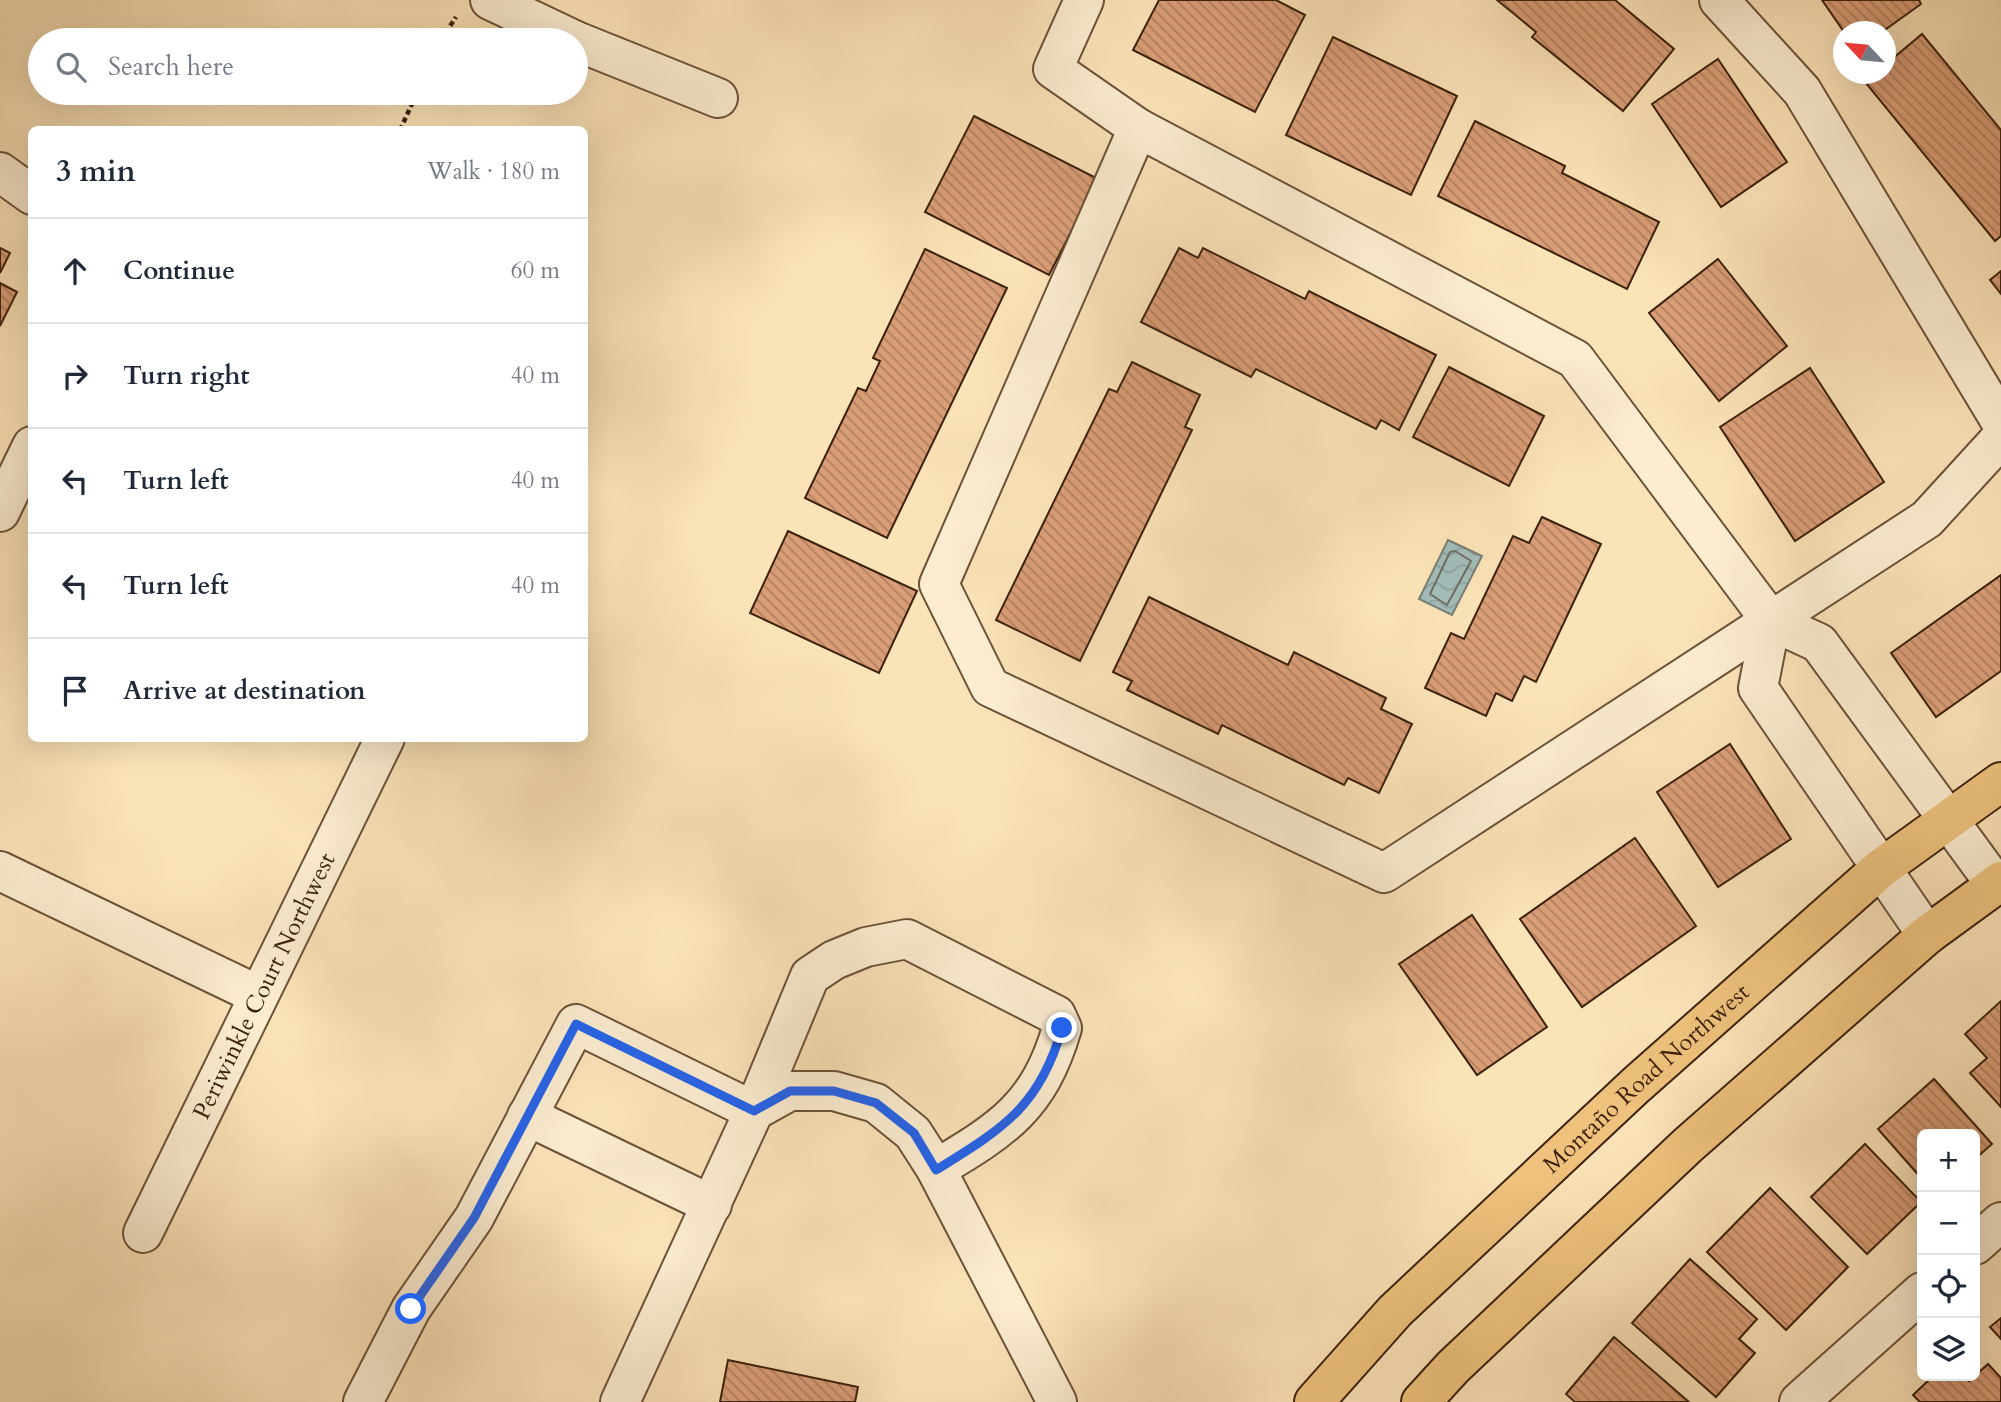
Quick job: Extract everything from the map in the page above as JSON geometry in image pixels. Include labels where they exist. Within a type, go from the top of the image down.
[{"type":"main road","name":"Montaño Road Northwest","points":[[1314,1402],[1395,1311],[1635,1086],[1880,869],[2001,782]]},
{"type":"main road","points":[[1421,1402],[1453,1367],[1688,1145],[1927,935],[1999,883]]},
{"type":"street","points":[[490,0],[548,28]]},
{"type":"street","points":[[1084,0],[1053,69],[1138,128],[1575,359],[1771,621],[1819,643],[1948,820],[1999,883]]},
{"type":"street","points":[[1718,0],[1801,91],[2001,422]]},
{"type":"street","points":[[588,46],[718,98]]},
{"type":"street","points":[[1138,128],[939,584],[990,687],[1384,873],[1927,519],[2001,438]]},
{"type":"street","points":[[0,172],[28,192]]},
{"type":"street","points":[[0,512],[28,454]]},
{"type":"street","points":[[1771,621],[1758,688],[1927,935]]},
{"type":"street","name":"Periwinkle Court Northwest","points":[[143,1233],[383,742]]},
{"type":"street","points":[[0,871],[258,996]]},
{"type":"street","points":[[620,1402],[754,1111],[810,976],[834,960],[866,947],[907,939],[1056,1014],[1062,1028],[1038,1085],[1021,1110],[997,1133],[936,1170]]},
{"type":"street","points":[[363,1402],[411,1309],[474,1218],[576,1024],[754,1111]]},
{"type":"street","points":[[754,1111],[790,1091],[834,1091],[876,1103],[914,1133],[1057,1402]]},
{"type":"street","points":[[527,1116],[712,1205]]},
{"type":"street","points":[[1980,1241],[2001,1222]]},
{"type":"street","points":[[1799,1402],[1917,1296]]},
{"type":"path","points":[[402,126],[411,105]]},
{"type":"water","points":[[1448,540],[1482,556],[1452,615],[1419,599]]},
{"type":"building","points":[[1159,0],[1276,0],[1305,15],[1255,112],[1133,50]]},
{"type":"building","points":[[1497,0],[1615,0],[1674,49],[1623,111],[1532,37],[1536,32]]},
{"type":"building","points":[[1822,0],[1919,0],[1921,4],[1896,22],[1836,21]]},
{"type":"building","points":[[1922,34],[2001,130],[2001,236],[1995,241],[1867,84],[1896,84],[1896,56]]},
{"type":"building","points":[[1333,37],[1457,96],[1411,195],[1286,135]]},
{"type":"building","points":[[1718,59],[1787,162],[1721,207],[1652,104]]},
{"type":"building","points":[[974,116],[1098,179],[1049,275],[925,212]]},
{"type":"building","points":[[1475,121],[1565,166],[1562,173],[1659,222],[1627,289],[1438,196]]},
{"type":"building","points":[[0,248],[10,253],[0,273]]},
{"type":"building","points":[[1179,248],[1198,258],[1203,248],[1305,299],[1309,291],[1436,355],[1399,430],[1381,420],[1376,429],[1256,369],[1251,377],[1141,322]]},
{"type":"building","points":[[925,249],[1007,288],[887,538],[805,498],[858,388],[866,391],[880,361],[873,358]]},
{"type":"building","points":[[1718,259],[1787,346],[1719,401],[1649,313]]},
{"type":"building","points":[[2001,271],[2001,294],[1990,280]]},
{"type":"building","points":[[0,283],[17,292],[0,326]]},
{"type":"building","points":[[1132,362],[1200,395],[1185,427],[1192,430],[1080,661],[996,620],[1109,389],[1117,392]]},
{"type":"building","points":[[1449,367],[1544,416],[1509,486],[1413,437]]},
{"type":"building","points":[[1810,368],[1884,482],[1795,541],[1720,427]]},
{"type":"building","points":[[1542,517],[1601,544],[1536,682],[1524,676],[1512,701],[1496,693],[1486,716],[1425,688],[1451,633],[1464,639],[1513,536],[1529,543]]},
{"type":"building","points":[[788,531],[917,591],[879,673],[750,613]]},
{"type":"building","points":[[2001,575],[2001,671],[1936,717],[1891,653]]},
{"type":"building","points":[[1149,597],[1288,665],[1294,652],[1386,698],[1381,709],[1412,724],[1379,793],[1348,778],[1344,785],[1222,725],[1218,734],[1127,690],[1132,681],[1113,672]]},
{"type":"building","points":[[1730,744],[1791,839],[1718,887],[1657,792]]},
{"type":"building","points":[[1635,838],[1696,926],[1582,1007],[1520,919]]},
{"type":"building","points":[[1472,915],[1547,1027],[1477,1075],[1399,964]]},
{"type":"building","points":[[2001,1001],[2001,1107],[1970,1073],[1987,1058],[1965,1034]]},
{"type":"building","points":[[1934,1079],[1979,1129],[1917,1129],[1917,1173],[1878,1129]]},
{"type":"building","points":[[1980,1131],[1992,1144],[1980,1155]]},
{"type":"building","points":[[1865,1144],[1917,1198],[1917,1206],[1867,1254],[1811,1197]]},
{"type":"building","points":[[1770,1188],[1848,1267],[1786,1330],[1707,1252]]},
{"type":"building","points":[[1690,1259],[1757,1319],[1739,1339],[1755,1353],[1716,1397],[1632,1323]]},
{"type":"building","points":[[2001,1318],[2001,1339],[1990,1327]]},
{"type":"building","points":[[1614,1337],[1689,1402],[1575,1402],[1566,1394]]},
{"type":"building","points":[[728,1360],[858,1387],[855,1402],[720,1402]]},
{"type":"building","points":[[1988,1364],[2001,1378],[2001,1402],[1920,1402],[1913,1395],[1928,1381],[1980,1381],[1980,1371]]},
{"type":"route","points":[[411,1309],[474,1218],[576,1024],[754,1111],[790,1091],[834,1091],[876,1103],[914,1133],[936,1170],[997,1133],[1021,1110],[1038,1085],[1058,1045],[1062,1028]]}]
